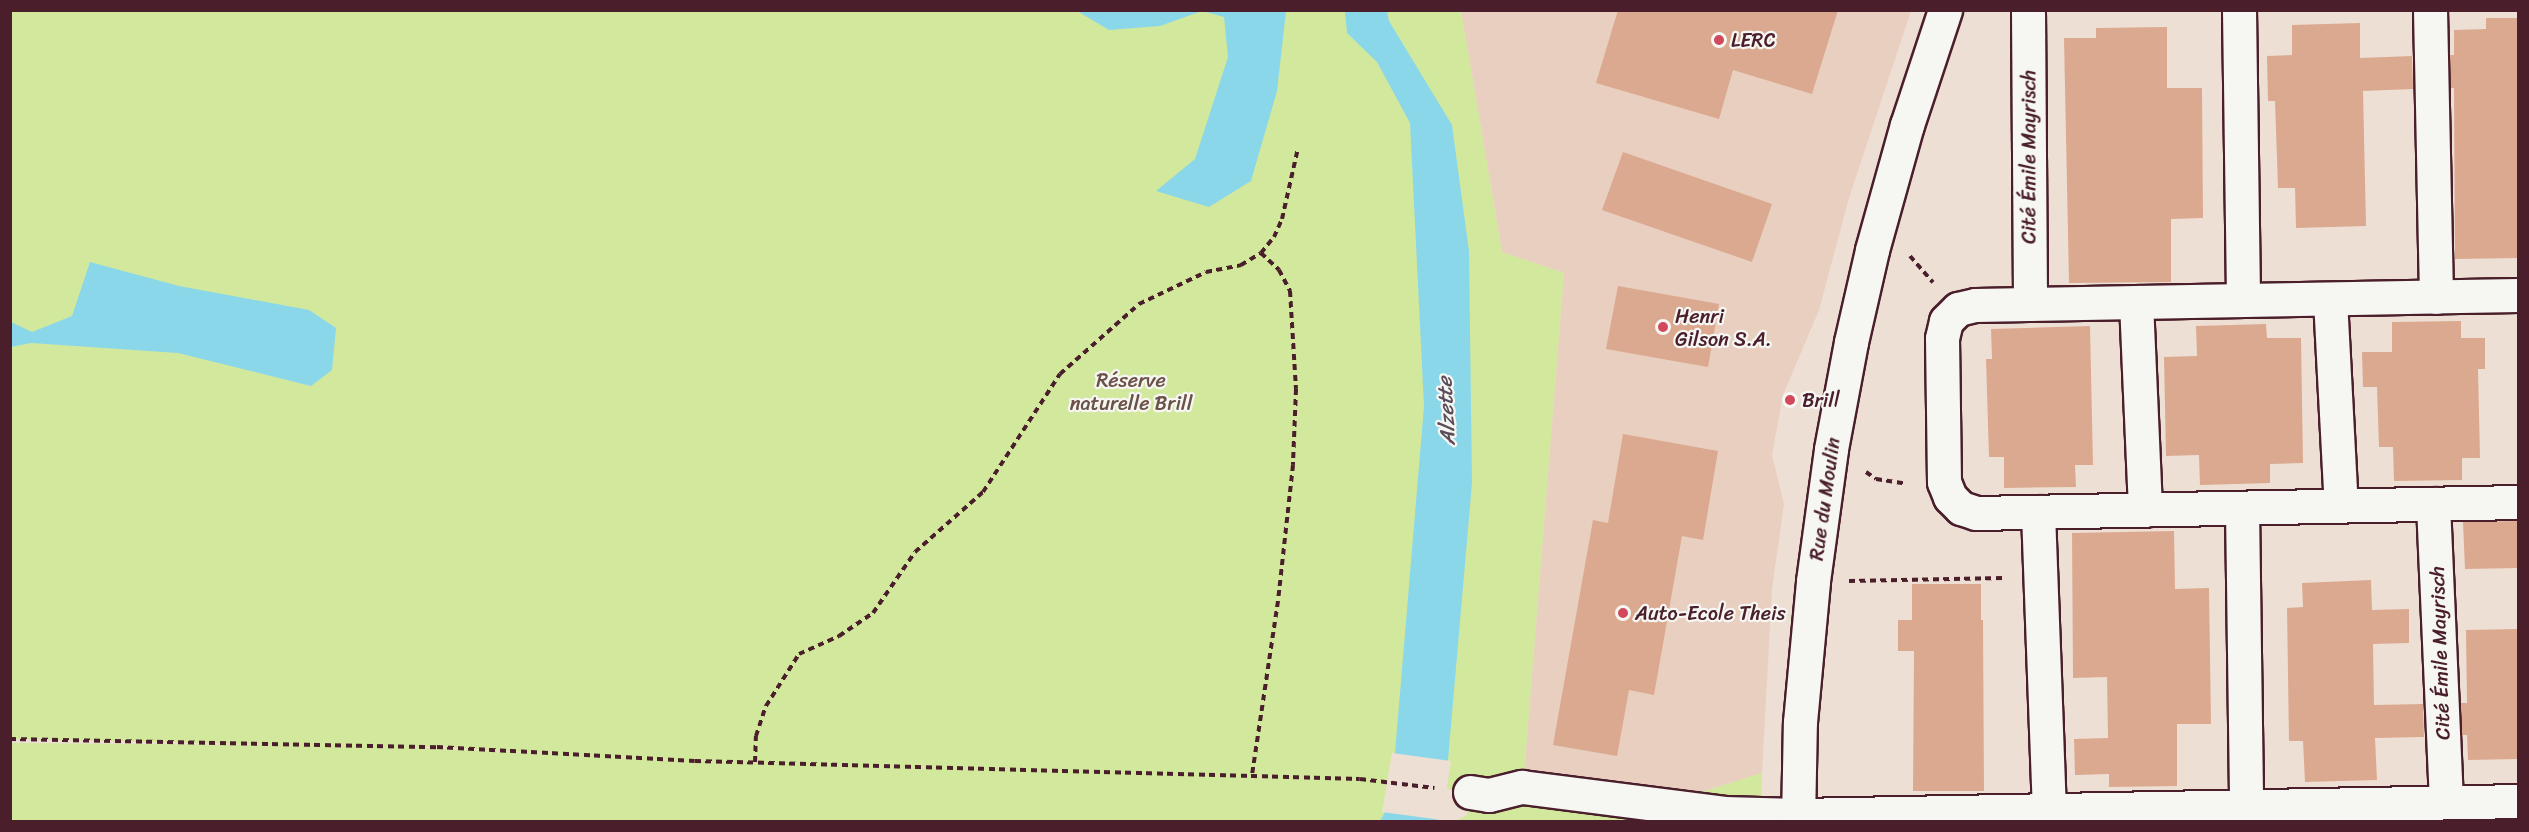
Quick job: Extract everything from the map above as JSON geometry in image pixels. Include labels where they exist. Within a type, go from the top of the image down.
[{"type":"street","name":"Rue du Moulin","points":[[1798,818],[1800,722],[1813,581],[1831,448],[1851,342],[1885,205],[1907,125],[1945,10]]},
{"type":"street","name":"Cité Émile Mayrisch","points":[[2028,10],[2030,304]]},
{"type":"street","points":[[2239,10],[2243,300]]},
{"type":"street","points":[[2430,10],[2436,297]]},
{"type":"street","points":[[2518,295],[1975,305],[1958,309],[1946,321],[1942,338],[1944,482],[1950,497],[1961,508],[1976,513],[2518,502]]},
{"type":"street","points":[[2330,299],[2341,506]]},
{"type":"street","points":[[2136,302],[2145,510]]},
{"type":"street","name":"Cité Émile Mayrisch","points":[[2433,504],[2446,802]]},
{"type":"street","points":[[2242,508],[2246,806]]},
{"type":"street","points":[[2038,512],[2049,810]]},
{"type":"street","points":[[1470,792],[1489,795],[1522,787],[1724,813],[1798,818],[2049,810],[2518,801]]},
{"type":"path","points":[[755,762],[756,736],[766,706],[799,654],[839,636],[873,613],[915,552],[983,492],[1060,374],[1139,304],[1206,272],[1241,264],[1261,253],[1274,237],[1282,219],[1298,148]]},
{"type":"path","points":[[1885,205],[1912,259],[1958,309]]},
{"type":"path","points":[[1252,776],[1278,602],[1293,465],[1296,389],[1290,291],[1279,270],[1261,253]]},
{"type":"path","points":[[1831,448],[1876,479],[1898,485],[1944,482]]},
{"type":"path","points":[[1813,581],[2040,578]]},
{"type":"path","points":[[10,739],[437,747],[755,762],[1360,779],[1470,792]]},
{"type":"shaded area","points":[[1461,11],[1911,11],[1849,198],[1819,310],[1783,395],[1772,455],[1784,504],[1772,589],[1762,773],[1692,795],[1524,775],[1564,273],[1502,252]]},
{"type":"green space","name":"Réserve naturelle Brill","points":[[1461,10],[1502,252],[1564,273],[1524,775],[1692,795],[1762,773],[1761,821],[1456,821],[1467,815],[1470,792],[1390,782],[1385,812],[1380,822],[11,822],[11,743],[293,745],[11,739],[11,11]],"holes":[[[403,747],[437,747],[574,755]]]},
{"type":"water","points":[[1077,11],[1202,11],[1160,26],[1109,30]]},
{"type":"water","points":[[1202,11],[1286,11],[1277,91],[1251,181],[1209,207],[1156,191],[1195,159],[1228,57],[1224,17]]},
{"type":"water","name":"Alzette","points":[[1345,11],[1387,11],[1389,21],[1452,125],[1469,251],[1472,483],[1448,760],[1437,821],[1380,821],[1385,812],[1395,753],[1424,406],[1410,123],[1377,62],[1347,33]]},
{"type":"water","points":[[90,262],[179,286],[309,310],[336,328],[332,370],[311,386],[178,353],[31,343],[11,347],[11,322],[32,332],[72,316]]},
{"type":"pier","points":[[1392,753],[1451,761],[1442,820],[1382,812]]},
{"type":"building","name":"LERC","points":[[1618,10],[1838,10],[1812,94],[1733,70],[1719,119],[1596,83]]},
{"type":"building","points":[[2486,18],[2518,18],[2518,258],[2455,259],[2454,88],[2450,88],[2450,55],[2454,55],[2454,30],[2486,29]]},
{"type":"building","points":[[2360,23],[2360,58],[2412,56],[2413,89],[2363,91],[2366,226],[2296,228],[2295,188],[2278,188],[2275,101],[2268,101],[2267,56],[2292,55],[2292,25]]},
{"type":"building","points":[[2167,27],[2167,88],[2202,88],[2203,218],[2171,219],[2171,282],[2069,283],[2064,38],[2096,38],[2096,28]]},
{"type":"building","points":[[1623,152],[1772,204],[1752,262],[1602,210]]},
{"type":"building","name":"Henri Gilson S.A.","points":[[1618,286],[1719,304],[1708,367],[1606,349]]},
{"type":"building","points":[[2461,321],[2461,338],[2485,338],[2485,369],[2478,369],[2480,458],[2462,458],[2462,480],[2394,481],[2393,447],[2379,447],[2377,387],[2363,387],[2362,352],[2392,352],[2392,322]]},
{"type":"building","points":[[2266,324],[2267,338],[2301,338],[2303,463],[2270,464],[2270,483],[2200,485],[2199,455],[2166,456],[2164,357],[2197,356],[2196,326]]},
{"type":"building","points":[[2090,326],[2093,465],[2075,465],[2076,487],[2004,488],[2004,457],[1989,457],[1986,359],[1992,359],[1991,329]]},
{"type":"building","name":"Auto-Ecole Theis","points":[[1623,434],[1718,451],[1703,540],[1682,536],[1654,695],[1629,690],[1617,756],[1553,745],[1593,520],[1608,523]]},
{"type":"building","points":[[2518,521],[2518,568],[2465,569],[2463,522]]},
{"type":"building","points":[[2174,531],[2175,589],[2209,588],[2211,724],[2177,724],[2177,786],[2109,787],[2109,774],[2075,775],[2074,739],[2108,738],[2107,677],[2073,678],[2072,533]]},
{"type":"building","points":[[2371,580],[2372,610],[2409,609],[2409,643],[2373,644],[2374,705],[2423,704],[2424,737],[2375,738],[2377,780],[2305,782],[2303,741],[2289,741],[2287,608],[2303,607],[2302,583]]},
{"type":"building","points":[[1912,584],[1981,584],[1984,791],[1913,791],[1914,651],[1898,651],[1898,620],[1912,620]]},
{"type":"building","points":[[2518,629],[2518,759],[2468,760],[2467,735],[2462,735],[2460,703],[2467,703],[2466,630]]},
{"type":"place","name":"LERC","points":[[1719,40]]},
{"type":"place","name":"Henri Gilson S.A.","points":[[1663,327]]},
{"type":"place","name":"Brill","points":[[1790,400]]},
{"type":"place","name":"Auto-Ecole Theis","points":[[1623,613]]}]
